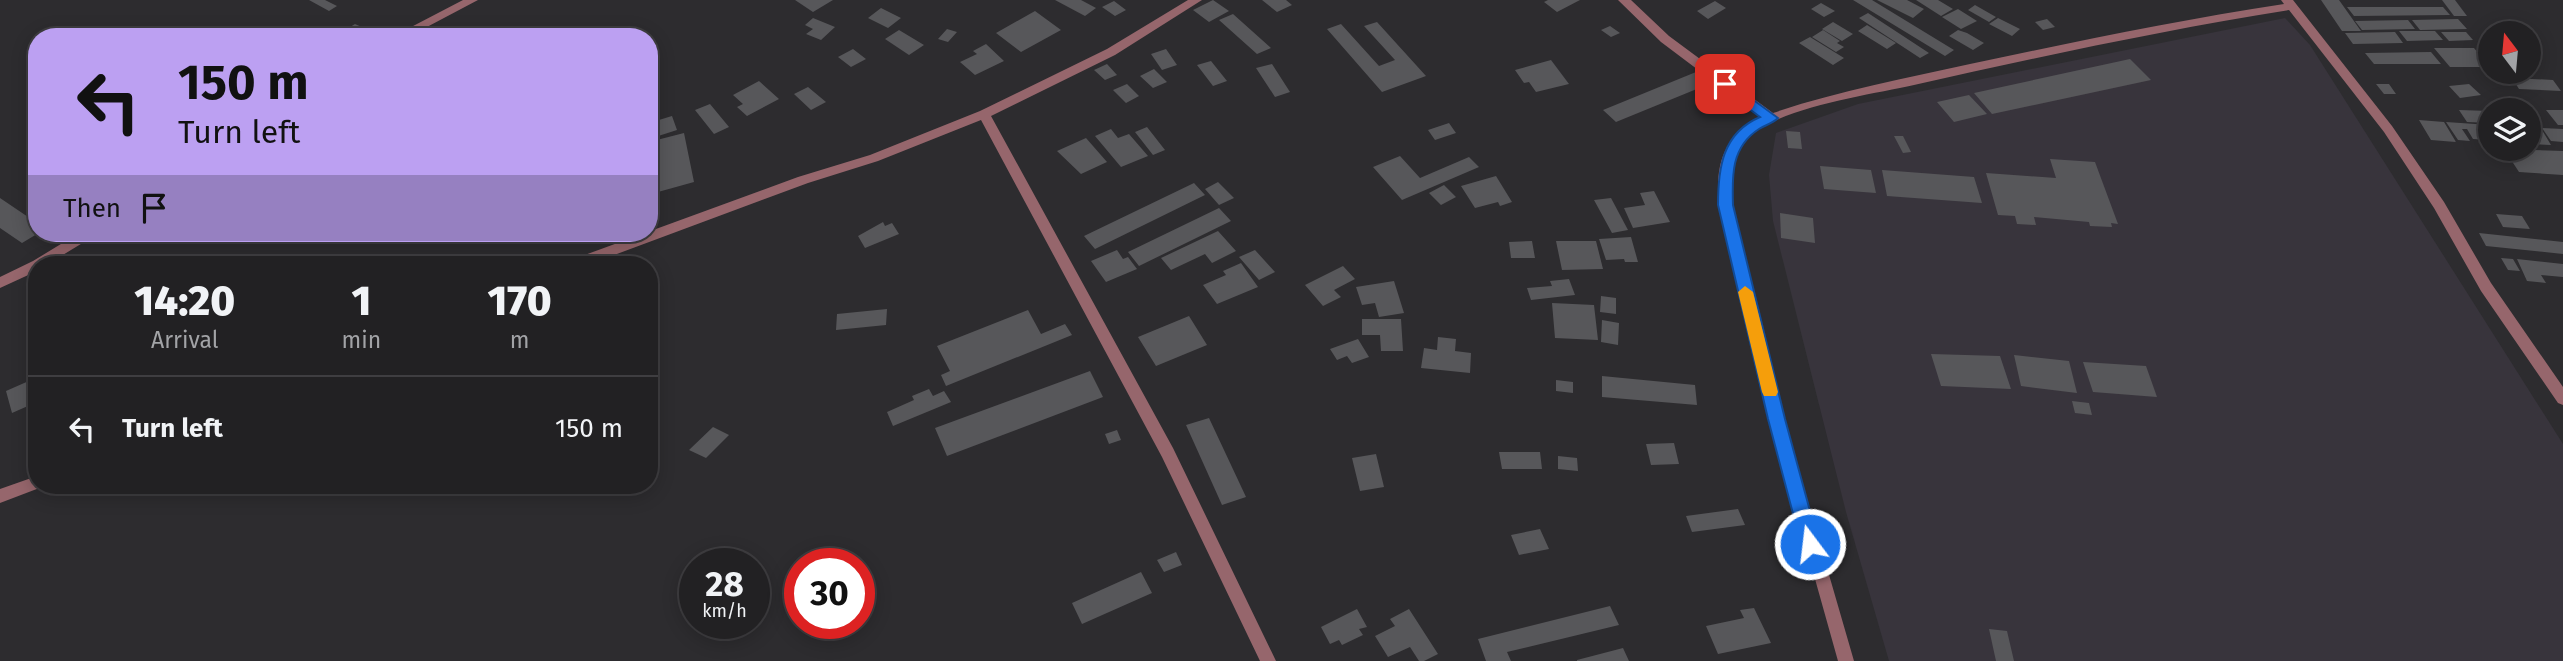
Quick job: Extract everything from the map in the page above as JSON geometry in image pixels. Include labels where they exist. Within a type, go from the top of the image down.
[{"type":"street","points":[[416,28],[471,0]]},
{"type":"street","points":[[658,234],[803,180],[874,158],[984,114],[1111,52],[1196,0]]},
{"type":"street","points":[[1624,0],[1665,39],[1771,118]]},
{"type":"street","points":[[1846,661],[1817,569],[1777,419],[1725,205],[1725,173],[1730,153],[1740,137],[1755,125],[1771,118],[1863,92],[2289,3],[2388,129],[2439,205],[2486,287],[2563,399]]},
{"type":"street","points":[[984,114],[1174,465],[1268,661]]},
{"type":"street","points":[[52,256],[74,242]]},
{"type":"street","points":[[598,256],[635,242]]},
{"type":"street","points":[[0,283],[28,269]]},
{"type":"street","points":[[0,496],[28,485]]},
{"type":"shaded area","points":[[2285,18],[2310,45],[2563,444],[2563,661],[1889,661],[1846,512],[1773,221],[1769,175],[1776,133],[1858,104]]},
{"type":"building","points":[[309,0],[325,0],[337,6],[329,11]]},
{"type":"building","points":[[795,0],[833,0],[813,12]]},
{"type":"building","points":[[1055,0],[1081,0],[1096,8],[1085,16]]},
{"type":"building","points":[[1213,0],[1229,11],[1209,22],[1193,10]]},
{"type":"building","points":[[1262,0],[1286,0],[1292,5],[1277,12]]},
{"type":"building","points":[[1580,0],[1557,12],[1544,2]]},
{"type":"building","points":[[1853,0],[1872,0],[1954,50],[1945,56]]},
{"type":"building","points":[[1877,0],[1907,0],[1924,9],[1913,18]]},
{"type":"building","points":[[1916,0],[1938,0],[1953,9],[1941,16]]},
{"type":"building","points":[[2321,0],[2339,0],[2361,31],[2342,31]]},
{"type":"building","points":[[2442,0],[2455,0],[2467,16],[2454,16]]},
{"type":"building","points":[[1114,1],[1126,10],[1115,16],[1102,7]]},
{"type":"building","points":[[1715,1],[1726,8],[1708,19],[1697,11]]},
{"type":"building","points":[[1821,3],[1835,11],[1824,17],[1811,9]]},
{"type":"building","points":[[1975,5],[1996,17],[1989,22],[1968,10]]},
{"type":"building","points":[[2347,7],[2443,7],[2450,15],[2354,16]]},
{"type":"building","points":[[881,8],[901,18],[888,28],[868,18]]},
{"type":"building","points":[[1958,9],[1977,21],[1961,29],[1942,17]]},
{"type":"building","points":[[1035,11],[1061,30],[1021,52],[996,33]]},
{"type":"building","points":[[1868,13],[1929,53],[1920,58],[1859,18]]},
{"type":"building","points":[[1233,14],[1271,48],[1257,54],[1219,20]]},
{"type":"building","points":[[813,18],[835,27],[821,40],[806,34],[813,29],[805,25]]},
{"type":"building","points":[[1998,18],[2020,29],[2012,36],[1989,24]]},
{"type":"building","points":[[2047,19],[2055,27],[2043,30],[2035,22]]},
{"type":"building","points":[[2458,19],[2467,29],[2420,30],[2412,20]]},
{"type":"building","points":[[2408,20],[2415,29],[2362,30],[2355,21]]},
{"type":"building","points":[[1377,22],[1426,76],[1382,92],[1327,29],[1341,24],[1379,66],[1395,60],[1364,26]]},
{"type":"building","points":[[1833,22],[1853,34],[1842,41],[1822,29]]},
{"type":"building","points":[[355,24],[364,28],[348,28]]},
{"type":"building","points":[[1867,25],[1896,43],[1887,49],[1858,31]]},
{"type":"building","points":[[1610,26],[1620,33],[1611,37],[1601,30]]},
{"type":"building","points":[[947,29],[957,32],[948,42],[938,39]]},
{"type":"building","points":[[899,30],[924,45],[909,55],[885,39]]},
{"type":"building","points":[[1823,30],[1840,41],[1837,43],[1844,47],[1836,52],[1812,37]]},
{"type":"building","points":[[1958,30],[1984,43],[1973,50],[1949,36]]},
{"type":"building","points":[[2399,31],[2435,31],[2443,40],[2407,41]]},
{"type":"building","points":[[2395,32],[2403,43],[2353,44],[2345,33]]},
{"type":"building","points":[[2441,32],[2466,32],[2473,40],[2449,41]]},
{"type":"building","points":[[1810,37],[1844,58],[1833,65],[1799,43]]},
{"type":"building","points":[[986,44],[1004,61],[975,75],[960,62],[977,54],[973,51]]},
{"type":"building","points":[[2434,48],[2474,48],[2478,53],[2478,67],[2450,67]]},
{"type":"building","points":[[853,49],[866,59],[851,67],[838,57]]},
{"type":"building","points":[[1166,49],[1177,65],[1162,70],[1151,54]]},
{"type":"building","points":[[2431,52],[2441,64],[2374,64],[2365,53]]},
{"type":"building","points":[[2130,59],[2151,80],[1992,114],[1974,93]]},
{"type":"building","points":[[1551,60],[1569,84],[1536,92],[1529,82],[1524,83],[1515,70]]},
{"type":"building","points":[[1211,61],[1227,81],[1213,86],[1197,65]]},
{"type":"building","points":[[1107,64],[1117,75],[1105,80],[1094,70]]},
{"type":"building","points":[[1272,64],[1290,92],[1275,97],[1256,68]]},
{"type":"building","points":[[1154,69],[1167,82],[1153,88],[1140,76]]},
{"type":"building","points":[[1696,72],[1709,84],[1616,122],[1603,110]]},
{"type":"building","points":[[2541,79],[2553,80],[2561,91],[2519,89],[2516,84],[2541,84]]},
{"type":"building","points":[[759,81],[779,99],[747,116],[737,107],[743,104],[733,95]]},
{"type":"building","points":[[1127,84],[1139,96],[1126,103],[1113,90]]},
{"type":"building","points":[[2376,84],[2389,84],[2396,94],[2384,94]]},
{"type":"building","points":[[2469,84],[2481,95],[2460,98],[2449,86]]},
{"type":"building","points":[[808,87],[826,102],[811,110],[794,94]]},
{"type":"building","points":[[1969,95],[1987,114],[1954,122],[1937,102]]},
{"type":"building","points":[[710,104],[729,127],[714,134],[695,110]]},
{"type":"building","points":[[2459,110],[2478,111],[2478,122],[2467,122]]},
{"type":"building","points":[[2546,110],[2563,110],[2563,125],[2558,125]]},
{"type":"building","points":[[672,116],[677,130],[658,136],[658,120]]},
{"type":"building","points":[[2419,120],[2444,122],[2456,142],[2431,140]]},
{"type":"building","points":[[2446,122],[2478,124],[2478,139],[2473,139],[2467,129],[2462,129],[2470,141],[2458,140]]},
{"type":"building","points":[[1449,123],[1456,133],[1435,140],[1428,130]]},
{"type":"building","points":[[1147,127],[1165,150],[1153,155],[1135,132]]},
{"type":"building","points":[[2542,128],[2563,129],[2563,142],[2551,141]]},
{"type":"building","points":[[1111,129],[1118,138],[1129,134],[1148,156],[1121,167],[1095,136]]},
{"type":"building","points":[[2541,130],[2542,130],[2551,145],[2541,145]]},
{"type":"building","points":[[1786,131],[1800,132],[1802,149],[1788,148]]},
{"type":"building","points":[[684,133],[694,182],[658,192],[658,140]]},
{"type":"building","points":[[1894,136],[1903,136],[1911,152],[1903,153]]},
{"type":"building","points":[[1086,138],[1107,162],[1081,174],[1057,151]]},
{"type":"building","points":[[2541,150],[2563,151],[2563,175],[2519,172],[2512,161],[2541,161]]},
{"type":"building","points":[[1400,156],[1420,178],[1469,157],[1479,167],[1402,200],[1373,167]]},
{"type":"building","points":[[2050,159],[2095,162],[2118,224],[2111,223],[2112,227],[2090,226],[2089,222],[2034,217],[2036,225],[2017,224],[2015,216],[1998,215],[1986,173],[2056,178]]},
{"type":"building","points":[[1820,166],[1871,170],[1876,193],[1824,189]]},
{"type":"building","points":[[1882,170],[1974,177],[1982,203],[1887,196]]},
{"type":"building","points":[[1496,176],[1512,202],[1500,206],[1498,202],[1475,208],[1461,186]]},
{"type":"building","points":[[1218,182],[1234,198],[1219,205],[1205,189]]},
{"type":"building","points":[[1194,183],[1205,195],[1095,249],[1084,236]]},
{"type":"building","points":[[1444,185],[1456,197],[1441,205],[1429,193]]},
{"type":"building","points":[[1654,191],[1670,222],[1633,228],[1624,208],[1645,205],[1640,193]]},
{"type":"building","points":[[0,198],[28,217],[28,239],[22,243],[0,228]]},
{"type":"building","points":[[1611,198],[1628,230],[1612,233],[1594,200]]},
{"type":"building","points":[[1219,208],[1231,221],[1139,266],[1128,252]]},
{"type":"building","points":[[1780,213],[1813,218],[1815,243],[1781,238]]},
{"type":"building","points":[[2496,214],[2522,216],[2530,229],[2503,227]]},
{"type":"building","points":[[883,222],[885,226],[892,223],[899,234],[865,248],[858,236]]},
{"type":"building","points":[[1218,231],[1236,251],[1212,263],[1205,254],[1171,270],[1161,258]]},
{"type":"building","points":[[2479,233],[2563,242],[2563,254],[2486,246]]},
{"type":"building","points":[[1631,237],[1638,262],[1625,262],[1624,259],[1606,260],[1599,239]]},
{"type":"building","points":[[1532,241],[1535,258],[1511,258],[1509,242]]},
{"type":"building","points":[[1556,241],[1596,241],[1603,269],[1562,270]]},
{"type":"building","points":[[1117,250],[1123,259],[1128,257],[1137,269],[1106,282],[1091,261]]},
{"type":"building","points":[[1255,250],[1275,272],[1259,280],[1239,257]]},
{"type":"building","points":[[2501,258],[2513,259],[2520,271],[2508,270]]},
{"type":"building","points":[[2517,259],[2563,264],[2563,277],[2541,275],[2546,283],[2527,281]]},
{"type":"building","points":[[1241,263],[1258,287],[1217,304],[1203,285],[1226,275],[1223,271]]},
{"type":"building","points":[[1343,266],[1355,279],[1334,290],[1341,297],[1323,306],[1305,285]]},
{"type":"building","points":[[1569,279],[1575,295],[1531,300],[1527,288],[1552,286],[1550,281]]},
{"type":"building","points":[[1394,281],[1404,313],[1379,317],[1375,303],[1362,305],[1356,287]]},
{"type":"building","points":[[1601,296],[1616,298],[1616,314],[1600,312]]},
{"type":"building","points":[[1552,303],[1594,305],[1598,340],[1555,338]]},
{"type":"building","points":[[887,309],[886,325],[836,330],[837,314]]},
{"type":"building","points":[[1028,310],[1041,334],[1065,324],[1072,335],[946,386],[941,375],[950,371],[937,346]]},
{"type":"building","points":[[1189,316],[1207,345],[1156,366],[1138,337]]},
{"type":"building","points":[[1362,319],[1401,319],[1403,351],[1381,351],[1380,335],[1362,335]]},
{"type":"building","points":[[1602,320],[1619,323],[1618,345],[1601,342]]},
{"type":"building","points":[[1438,337],[1456,339],[1455,351],[1471,353],[1470,373],[1421,368],[1424,348],[1437,350]]},
{"type":"building","points":[[1358,339],[1369,357],[1352,363],[1347,356],[1337,360],[1330,349]]},
{"type":"building","points":[[1931,354],[2000,356],[2011,389],[1941,386]]},
{"type":"building","points":[[2014,355],[2069,361],[2077,393],[2021,386]]},
{"type":"building","points":[[2083,362],[2146,366],[2157,397],[2093,392]]},
{"type":"building","points":[[1090,371],[1103,397],[947,456],[935,428]]},
{"type":"building","points":[[1602,376],[1695,385],[1697,405],[1602,397]]},
{"type":"building","points":[[1556,380],[1573,382],[1573,393],[1556,391]]},
{"type":"building","points":[[28,381],[28,406],[12,413],[6,391]]},
{"type":"building","points":[[929,389],[933,396],[944,391],[951,402],[893,426],[887,412],[914,400],[912,396]]},
{"type":"building","points":[[2072,401],[2089,403],[2092,415],[2075,413]]},
{"type":"building","points":[[1209,418],[1246,497],[1222,505],[1186,425]]},
{"type":"building","points":[[713,427],[729,435],[706,458],[689,450]]},
{"type":"building","points":[[1117,430],[1121,440],[1109,444],[1105,434]]},
{"type":"building","points":[[1674,443],[1679,464],[1651,465],[1646,444]]},
{"type":"building","points":[[1499,452],[1540,452],[1542,469],[1502,469]]},
{"type":"building","points":[[1376,454],[1384,487],[1360,491],[1352,458]]},
{"type":"building","points":[[1558,456],[1577,458],[1578,471],[1558,469]]},
{"type":"building","points":[[1738,509],[1745,525],[1692,532],[1686,516]]},
{"type":"building","points":[[1540,529],[1549,549],[1519,555],[1511,535]]},
{"type":"building","points":[[1176,552],[1182,565],[1164,572],[1157,560]]},
{"type":"building","points":[[1141,572],[1152,593],[1082,624],[1072,603]]},
{"type":"building","points":[[1610,606],[1619,625],[1507,652],[1511,661],[1486,661],[1478,639]]},
{"type":"building","points":[[1754,608],[1771,643],[1718,654],[1706,626],[1744,618],[1740,610]]},
{"type":"building","points":[[1357,609],[1367,627],[1359,629],[1363,635],[1342,645],[1339,640],[1330,644],[1321,627]]},
{"type":"building","points":[[1409,609],[1438,654],[1424,661],[1419,661],[1410,647],[1388,657],[1375,636],[1395,626],[1390,619]]},
{"type":"building","points":[[1989,629],[2007,631],[2014,661],[1996,661]]},
{"type":"building","points":[[1623,648],[1629,661],[1577,661],[1577,660]]},
{"type":"slow traffic","points":[[1745,292],[1770,392]]},
{"type":"route","points":[[1725,84],[1771,118],[1755,125],[1740,137],[1730,153],[1725,173],[1725,205],[1810,544]]}]
